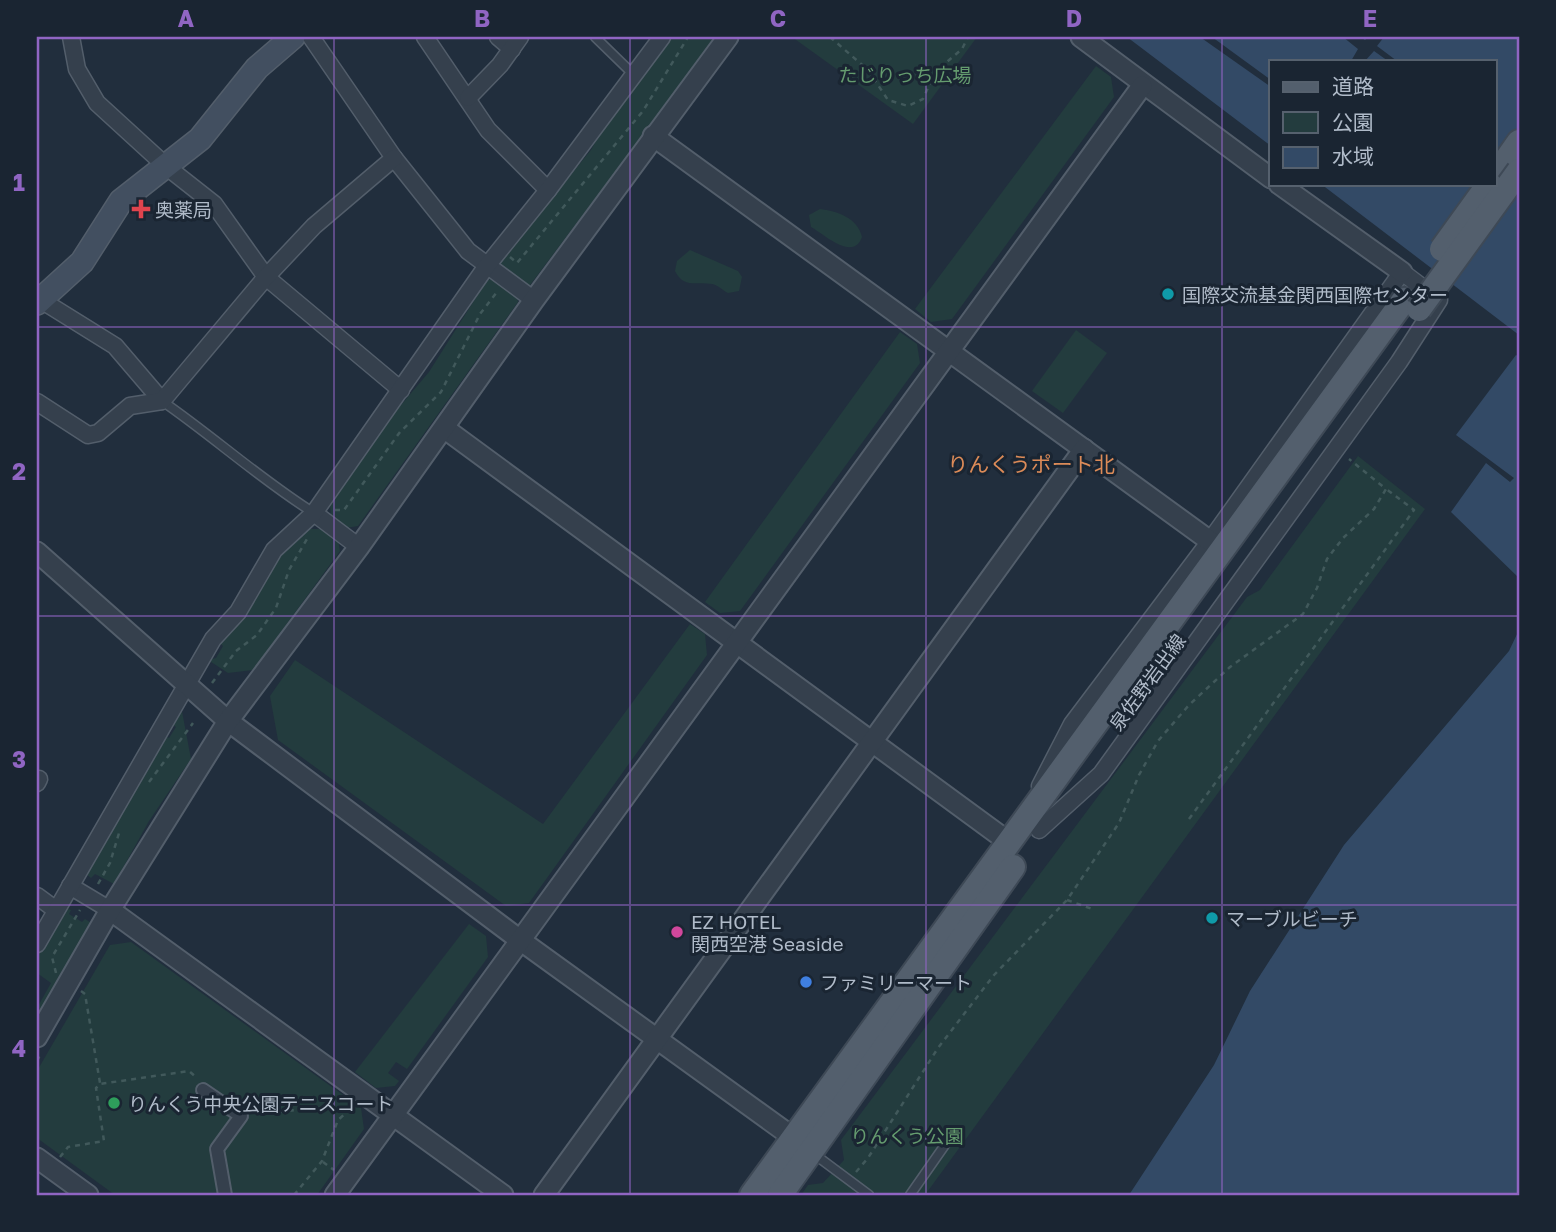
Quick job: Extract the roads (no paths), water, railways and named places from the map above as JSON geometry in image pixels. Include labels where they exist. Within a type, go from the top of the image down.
[{"type":"main road","points":[[39,301],[82,262],[121,201],[200,139],[257,68],[293,37]]},
{"type":"main road","points":[[1496,175],[1519,142]]},
{"type":"main road","name":"泉佐野岩出線","points":[[752,1195],[803,1145],[1037,821],[1519,171]]},
{"type":"main road","name":"泉佐野岩出線","points":[[1421,303],[1488,186]]},
{"type":"main road","name":"泉佐野岩出線","points":[[780,1195],[803,1145],[1010,843],[1037,821]]},
{"type":"street","points":[[71,37],[77,69],[97,103],[167,167],[222,212],[266,276],[401,390]]},
{"type":"street","points":[[311,37],[394,158],[468,251],[486,267],[534,300]]},
{"type":"street","points":[[425,37],[488,130],[548,190]]},
{"type":"street","points":[[468,98],[500,65],[516,43],[498,37]]},
{"type":"street","points":[[37,944],[213,639],[238,612],[274,550],[314,513],[486,267],[548,190],[632,73],[662,37]]},
{"type":"street","points":[[40,1043],[110,910],[228,721],[359,547],[534,300],[728,37]]},
{"type":"street","points":[[1081,37],[1142,86],[1269,177]]},
{"type":"street","points":[[334,1188],[392,1116],[1142,86]]},
{"type":"street","points":[[653,136],[1210,541]]},
{"type":"street","points":[[37,402],[88,435],[98,433],[130,406],[162,401],[266,276],[314,226],[394,158]]},
{"type":"street","points":[[1282,186],[1402,272],[1421,303]]},
{"type":"street","points":[[1037,821],[1041,780],[1072,724],[1210,541],[1402,272]]},
{"type":"street","points":[[39,301],[115,346],[162,401]]},
{"type":"street","points":[[444,428],[1010,843]]},
{"type":"street","points":[[544,1195],[870,741],[1084,449]]},
{"type":"street","points":[[314,513],[359,547]]},
{"type":"street","points":[[37,552],[228,721],[520,940],[803,1145]]},
{"type":"street","points":[[70,886],[110,910],[503,1195]]},
{"type":"street","points":[[37,896],[56,911]]},
{"type":"street","points":[[203,1090],[241,1116],[217,1149],[225,1195]]},
{"type":"street","points":[[37,1158],[88,1195]]},
{"type":"lane","points":[[595,37],[632,73]]},
{"type":"lane","points":[[162,401],[213,437],[250,470],[314,513]]},
{"type":"lane","points":[[910,1195],[947,1142]]},
{"type":"lane","points":[[803,1145],[864,1194]]},
{"type":"water","points":[[1127,37],[1519,37],[1519,335],[1324,186],[1496,186],[1496,60],[1269,60],[1269,144]]},
{"type":"water","points":[[1516,355],[1519,357],[1519,578],[1451,512],[1486,463],[1510,482],[1514,478],[1456,435]]},
{"type":"water","points":[[1519,630],[1519,1195],[1129,1195],[1214,1065],[1250,991],[1344,845],[1509,651]]},
{"type":"place","name":"奥薬局","points":[[141,209]]},
{"type":"place","name":"国際交流基金関西国際センター","points":[[1168,294]]},
{"type":"place","name":"マーブルビーチ","points":[[1212,918]]},
{"type":"place","name":"EZ HOTEL 関西空港 Seaside","points":[[677,932]]},
{"type":"place","name":"ファミリーマート","points":[[806,982]]},
{"type":"place","name":"りんくう中央公園テニスコート","points":[[114,1103]]},
{"type":"district","name":"りんくうポート北","points":[[1031,464]]},
{"type":"park label","name":"たじりっち広場","points":[[905,74]]},
{"type":"park label","name":"りんくう公園","points":[[907,1135]]}]
